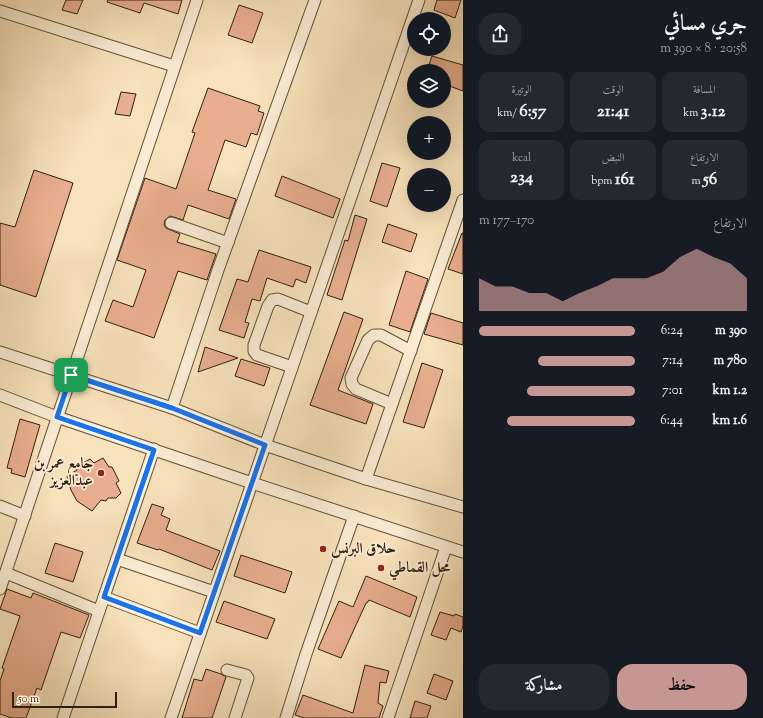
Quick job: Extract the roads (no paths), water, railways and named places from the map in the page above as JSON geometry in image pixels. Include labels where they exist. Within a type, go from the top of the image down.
[{"type":"street","points":[[0,589],[197,0]]},
{"type":"street","points":[[172,408],[228,243],[315,0]]},
{"type":"street","points":[[170,718],[419,0]]},
{"type":"street","points":[[0,11],[174,66]]},
{"type":"street","points":[[366,479],[463,200]]},
{"type":"street","points":[[171,222],[228,243]]},
{"type":"street","points":[[292,367],[257,355],[254,350],[254,345],[268,306],[272,300],[278,299],[311,312]]},
{"type":"street","points":[[392,404],[356,389],[352,384],[351,378],[368,340],[374,335],[380,336],[411,351]]},
{"type":"street","points":[[0,352],[172,408],[265,445],[366,479],[463,507]]},
{"type":"street","points":[[0,395],[57,417],[154,450],[463,552]]},
{"type":"street","points":[[63,718],[154,450]]},
{"type":"street","points":[[0,506],[25,516]]},
{"type":"street","points":[[286,718],[306,654],[354,516]]},
{"type":"street","points":[[388,718],[446,547]]},
{"type":"street","points":[[117,559],[214,592]]},
{"type":"street","points":[[6,574],[100,611]]},
{"type":"street","points":[[104,597],[200,633]]},
{"type":"street","points":[[227,670],[246,675],[248,678],[235,718]]},
{"type":"place","name":"جامع عمر بن عبدالعزيز","points":[[101,473]]},
{"type":"place","name":"حلاق البرنس","points":[[323,549]]},
{"type":"place","name":"محل القماطي","points":[[381,568]]}]
